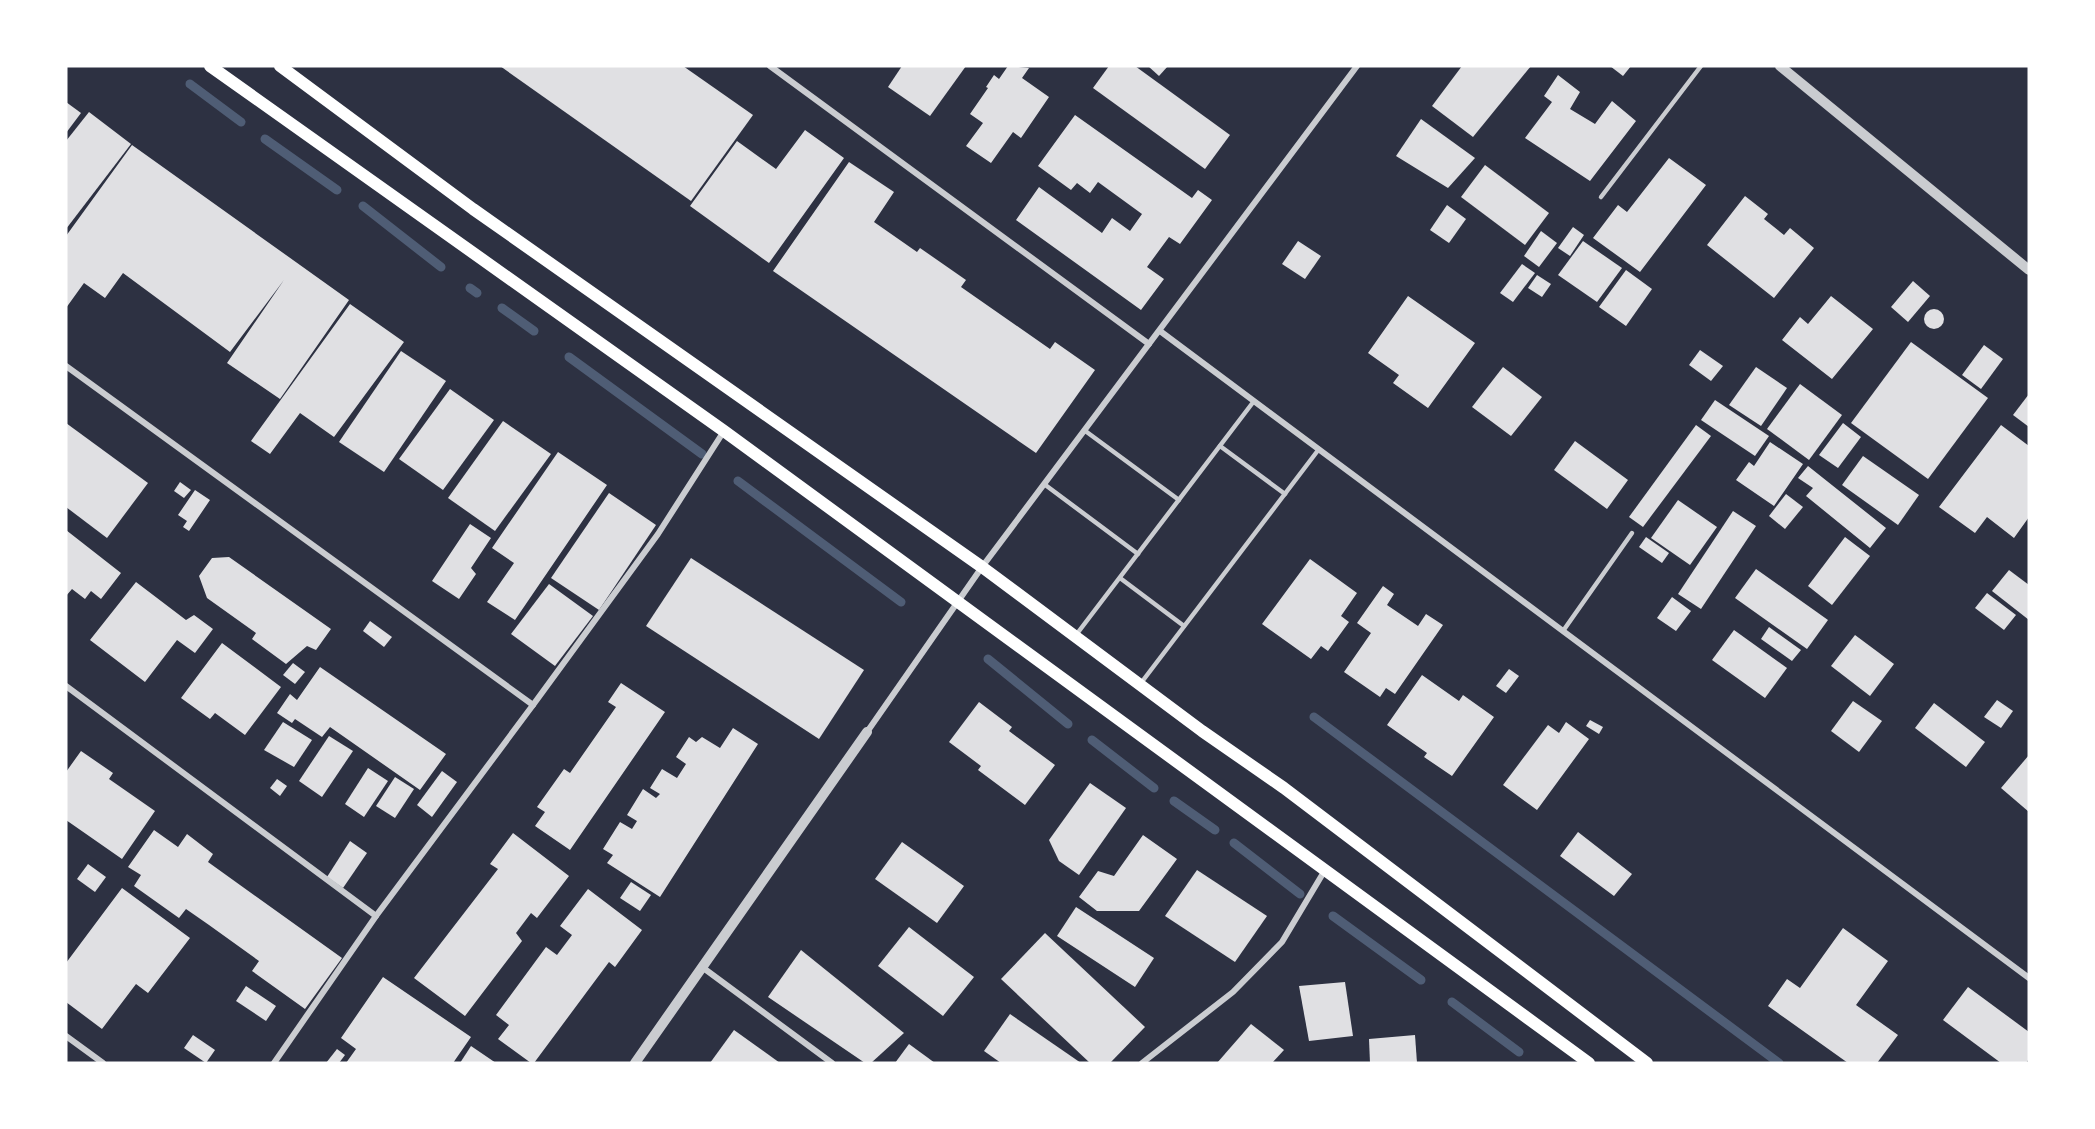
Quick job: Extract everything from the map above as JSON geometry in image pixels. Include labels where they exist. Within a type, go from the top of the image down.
[{"type":"main road","points":[[210,66],[724,431],[1589,1063]]},
{"type":"main road","points":[[280,66],[473,209],[982,567],[1284,788],[1647,1063]]},
{"type":"street","points":[[770,66],[1149,344]]},
{"type":"street","points":[[635,1063],[982,567],[1357,66]]},
{"type":"street","points":[[1780,66],[2029,270]]},
{"type":"street","points":[[1160,331],[2029,978]]},
{"type":"street","points":[[66,366],[533,705]]},
{"type":"street","points":[[274,1063],[376,916],[658,534],[724,431]]},
{"type":"street","points":[[66,686],[376,916]]},
{"type":"street","points":[[1142,1063],[1233,992],[1282,942],[1325,870]]},
{"type":"street","points":[[702,967],[832,1063]]},
{"type":"street","points":[[66,1036],[103,1063]]},
{"type":"lane","points":[[1601,197],[1701,66]]},
{"type":"lane","points":[[1076,636],[1254,401]]},
{"type":"lane","points":[[1084,430],[1179,500]]},
{"type":"lane","points":[[1220,446],[1284,494]]},
{"type":"lane","points":[[1140,684],[1318,449]]},
{"type":"lane","points":[[1044,484],[1138,554]]},
{"type":"lane","points":[[1563,631],[1632,534]]},
{"type":"lane","points":[[1120,578],[1184,626]]},
{"type":"building","points":[[500,66],[683,66],[753,115],[691,201]]},
{"type":"building","points":[[902,66],[966,66],[930,116],[888,87]]},
{"type":"building","points":[[1008,66],[1029,68],[1022,78],[1049,97],[1021,138],[1013,132],[991,163],[966,146],[983,123],[970,114],[994,75],[999,79]]},
{"type":"building","points":[[1109,66],[1135,66],[1230,135],[1205,169],[1093,88]]},
{"type":"building","points":[[1148,66],[1168,66],[1159,76]]},
{"type":"building","points":[[1462,66],[1531,66],[1473,137],[1432,106]]},
{"type":"building","points":[[1610,66],[1631,66],[1623,76]]},
{"type":"building","points":[[1558,75],[1580,92],[1570,109],[1595,124],[1612,101],[1636,121],[1590,181],[1525,138],[1552,102],[1544,96]]},
{"type":"building","points":[[66,102],[81,113],[66,133]]},
{"type":"building","points":[[89,112],[131,144],[66,229],[66,141]]},
{"type":"building","points":[[1075,115],[1192,198],[1198,190],[1212,200],[1180,244],[1169,237],[1147,267],[1164,279],[1141,310],[1016,220],[1039,187],[1102,233],[1112,218],[1130,231],[1142,214],[1098,182],[1090,193],[1077,183],[1071,190],[1038,166]]},
{"type":"building","points":[[1421,119],[1475,158],[1448,188],[1396,156]]},
{"type":"building","points":[[805,130],[844,158],[769,263],[690,206],[737,141],[776,169]]},
{"type":"building","points":[[132,145],[349,300],[280,399],[227,363],[284,280],[230,352],[123,273],[105,298],[84,283],[66,308],[66,236]]},
{"type":"building","points":[[1669,158],[1706,185],[1640,272],[1593,238],[1618,205],[1627,212]]},
{"type":"building","points":[[849,162],[894,192],[874,222],[917,252],[920,248],[966,280],[961,287],[1050,349],[1055,342],[1095,370],[1036,453],[773,271]]},
{"type":"building","points":[[1485,165],[1549,213],[1525,245],[1461,197]]},
{"type":"building","points":[[1745,196],[1768,214],[1764,219],[1784,235],[1790,228],[1814,248],[1774,298],[1707,245]]},
{"type":"building","points":[[1447,205],[1466,219],[1449,243],[1430,230]]},
{"type":"building","points":[[1573,227],[1584,235],[1570,256],[1558,248]]},
{"type":"building","points":[[1541,231],[1557,243],[1539,267],[1524,256]]},
{"type":"building","points":[[1298,241],[1321,256],[1305,279],[1282,264]]},
{"type":"building","points":[[1583,241],[1622,268],[1597,302],[1558,275]]},
{"type":"building","points":[[1522,264],[1535,273],[1513,302],[1500,293]]},
{"type":"building","points":[[1626,270],[1652,289],[1626,326],[1599,307]]},
{"type":"building","points":[[1537,275],[1551,284],[1542,297],[1528,288]]},
{"type":"building","points":[[1913,281],[1930,296],[1908,322],[1891,307]]},
{"type":"building","points":[[1408,296],[1475,343],[1428,408],[1393,383],[1399,375],[1368,353]]},
{"type":"building","points":[[1831,296],[1873,329],[1832,379],[1782,340],[1800,317],[1808,324]]},
{"type":"building","points":[[350,304],[404,342],[334,437],[300,413],[270,454],[251,441]]},
{"type":"building","points":[[1934,309],[1941,312],[1944,319],[1941,326],[1934,329],[1927,326],[1924,319],[1927,312]]},
{"type":"building","points":[[1911,342],[1988,398],[1928,479],[1851,423]]},
{"type":"building","points":[[1984,345],[2003,359],[1981,389],[1962,375]]},
{"type":"building","points":[[1700,350],[1723,366],[1711,381],[1689,365]]},
{"type":"building","points":[[401,351],[446,381],[384,472],[339,442]]},
{"type":"building","points":[[1503,367],[1542,397],[1511,436],[1472,407]]},
{"type":"building","points":[[1756,367],[1787,388],[1761,426],[1729,405]]},
{"type":"building","points":[[1800,384],[1842,415],[1809,460],[1767,429]]},
{"type":"building","points":[[450,389],[494,420],[443,490],[399,459]]},
{"type":"building","points":[[2029,394],[2029,427],[2013,415]]},
{"type":"building","points":[[1715,400],[1769,436],[1755,456],[1701,420]]},
{"type":"building","points":[[503,421],[551,454],[495,531],[448,498]]},
{"type":"building","points":[[66,423],[148,483],[107,538],[66,507]]},
{"type":"building","points":[[1843,423],[1861,437],[1838,468],[1819,455]]},
{"type":"building","points":[[1696,425],[1711,436],[1643,527],[1629,517]]},
{"type":"building","points":[[2001,425],[2029,446],[2029,517],[2014,538],[1987,517],[1975,533],[1939,507]]},
{"type":"building","points":[[1575,441],[1628,480],[1607,509],[1554,470]]},
{"type":"building","points":[[1770,442],[1803,464],[1774,506],[1736,480],[1749,462],[1754,466]]},
{"type":"building","points":[[558,452],[607,485],[515,620],[487,602],[514,563],[492,548]]},
{"type":"building","points":[[1863,456],[1919,495],[1898,525],[1842,485]]},
{"type":"building","points":[[1808,466],[1886,528],[1870,548],[1806,496],[1813,488],[1798,478]]},
{"type":"building","points":[[180,482],[191,490],[184,498],[174,491]]},
{"type":"building","points":[[195,490],[210,500],[189,531],[183,527],[187,521],[178,515]]},
{"type":"building","points":[[609,493],[656,525],[599,610],[551,578]]},
{"type":"building","points":[[1786,494],[1803,507],[1785,529],[1769,516]]},
{"type":"building","points":[[1678,500],[1717,527],[1690,565],[1651,538]]},
{"type":"building","points":[[1733,511],[1756,526],[1701,609],[1678,594]]},
{"type":"building","points":[[470,524],[491,538],[471,568],[476,574],[459,599],[432,581]]},
{"type":"building","points":[[66,530],[121,573],[101,599],[91,591],[85,599],[72,589],[66,596]]},
{"type":"building","points":[[1646,537],[1669,553],[1662,563],[1639,547]]},
{"type":"building","points":[[1845,537],[1870,556],[1832,605],[1808,586]]},
{"type":"building","points":[[229,557],[331,629],[316,650],[307,646],[286,664],[252,639],[256,633],[207,598],[199,576],[212,558]]},
{"type":"building","points":[[691,558],[864,670],[819,739],[646,626]]},
{"type":"building","points":[[1310,559],[1357,593],[1341,616],[1349,622],[1328,651],[1321,646],[1311,659],[1262,624]]},
{"type":"building","points":[[1756,569],[1828,620],[1807,649],[1735,598]]},
{"type":"building","points":[[2009,570],[2029,585],[2029,620],[1992,591]]},
{"type":"building","points":[[136,582],[186,620],[194,615],[213,629],[195,653],[177,640],[145,682],[90,640]]},
{"type":"building","points":[[549,584],[593,616],[555,666],[511,634]]},
{"type":"building","points":[[1383,586],[1394,594],[1387,605],[1418,626],[1426,614],[1443,625],[1395,694],[1386,688],[1380,697],[1344,672],[1371,633],[1357,623]]},
{"type":"building","points":[[1987,593],[2016,615],[2004,630],[1975,608]]},
{"type":"building","points":[[1672,597],[1691,611],[1676,631],[1657,618]]},
{"type":"building","points":[[370,621],[392,637],[384,647],[363,631]]},
{"type":"building","points":[[1769,627],[1801,650],[1792,661],[1761,639]]},
{"type":"building","points":[[1734,630],[1787,668],[1765,698],[1712,660]]},
{"type":"building","points":[[1855,635],[1894,664],[1870,696],[1831,666]]},
{"type":"building","points":[[222,643],[281,687],[245,735],[215,713],[210,719],[181,698]]},
{"type":"building","points":[[293,663],[305,672],[295,684],[283,675]]},
{"type":"building","points":[[320,667],[446,754],[420,790],[330,727],[322,737],[295,719],[292,723],[277,713],[290,694],[297,700]]},
{"type":"building","points":[[1509,669],[1519,676],[1506,693],[1496,686]]},
{"type":"building","points":[[1422,675],[1459,701],[1463,695],[1494,717],[1452,776],[1424,757],[1427,753],[1387,725]]},
{"type":"building","points":[[621,683],[665,712],[570,850],[535,826],[545,812],[537,807],[564,769],[570,773],[616,707],[608,702]]},
{"type":"building","points":[[1997,700],[2013,711],[2001,728],[1984,717]]},
{"type":"building","points":[[1853,701],[1882,721],[1859,752],[1831,731]]},
{"type":"building","points":[[979,702],[1012,727],[1009,731],[1055,765],[1025,805],[978,770],[981,766],[949,742]]},
{"type":"building","points":[[1934,703],[1985,742],[1966,767],[1915,728]]},
{"type":"building","points":[[1590,720],[1603,727],[1599,734],[1586,726]]},
{"type":"building","points":[[283,722],[312,740],[294,767],[264,750]]},
{"type":"building","points":[[1566,722],[1589,739],[1537,810],[1503,785],[1548,725],[1559,733]]},
{"type":"building","points":[[733,728],[758,744],[660,897],[607,863],[613,855],[603,849],[620,822],[632,829],[637,821],[627,815],[643,789],[656,798],[660,794],[650,788],[662,769],[677,778],[686,764],[676,757],[689,737],[696,742],[702,737],[720,748]]},
{"type":"building","points":[[329,736],[353,751],[322,797],[299,781]]},
{"type":"building","points":[[81,751],[113,773],[109,779],[155,811],[122,859],[66,820],[66,772]]},
{"type":"building","points":[[2029,755],[2029,812],[2001,788]]},
{"type":"building","points":[[368,768],[388,781],[364,817],[345,804]]},
{"type":"building","points":[[442,771],[457,782],[432,817],[417,805]]},
{"type":"building","points":[[395,777],[414,789],[395,818],[376,806]]},
{"type":"building","points":[[277,779],[287,786],[280,796],[270,788]]},
{"type":"building","points":[[1090,783],[1126,808],[1079,875],[1059,861],[1049,840]]},
{"type":"building","points":[[154,830],[178,847],[187,834],[213,854],[208,862],[342,958],[305,1009],[252,971],[259,961],[209,925],[186,909],[179,918],[134,886],[141,875],[128,867]]},
{"type":"building","points":[[1578,832],[1632,874],[1614,896],[1560,856]]},
{"type":"building","points":[[513,833],[569,876],[537,918],[531,913],[516,933],[522,941],[465,1016],[414,978],[498,869],[490,864]]},
{"type":"building","points":[[1143,835],[1177,859],[1139,911],[1097,911],[1079,897],[1098,871],[1114,876]]},
{"type":"building","points":[[350,841],[367,853],[343,888],[327,877]]},
{"type":"building","points":[[902,842],[964,886],[937,923],[875,879]]},
{"type":"building","points":[[88,864],[106,877],[95,892],[77,879]]},
{"type":"building","points":[[1197,870],[1267,916],[1235,962],[1165,916]]},
{"type":"building","points":[[631,882],[651,895],[640,911],[620,898]]},
{"type":"building","points":[[122,888],[190,938],[148,993],[136,984],[102,1029],[66,1002],[66,963]]},
{"type":"building","points":[[588,889],[642,930],[615,967],[609,962],[534,1063],[531,1063],[498,1039],[509,1025],[496,1015],[546,947],[557,955],[572,935],[560,926]]},
{"type":"building","points":[[1076,907],[1154,958],[1135,987],[1057,936]]},
{"type":"building","points":[[909,927],[974,977],[943,1016],[878,966]]},
{"type":"building","points":[[1843,928],[1888,961],[1856,1005],[1898,1035],[1877,1063],[1848,1063],[1768,1006],[1787,979],[1800,988]]},
{"type":"building","points":[[1045,933],[1145,1027],[1110,1063],[1090,1063],[1001,979]]},
{"type":"building","points":[[801,950],[904,1033],[871,1063],[865,1063],[768,997]]},
{"type":"building","points":[[383,977],[471,1037],[453,1063],[346,1063],[356,1049],[341,1038]]},
{"type":"building","points":[[1345,982],[1353,1036],[1309,1041],[1299,986]]},
{"type":"building","points":[[246,986],[276,1006],[266,1021],[236,1001]]},
{"type":"building","points":[[1968,987],[2029,1032],[2029,1059],[2026,1063],[2001,1063],[1943,1020]]},
{"type":"building","points":[[1010,1014],[1081,1063],[1001,1063],[984,1051]]},
{"type":"building","points":[[1251,1024],[1284,1050],[1272,1063],[1217,1063]]},
{"type":"building","points":[[734,1030],[780,1063],[710,1063]]},
{"type":"building","points":[[193,1035],[215,1050],[206,1063],[184,1048]]},
{"type":"building","points":[[1415,1035],[1417,1063],[1370,1063],[1369,1039]]},
{"type":"building","points":[[909,1044],[935,1063],[895,1063]]},
{"type":"building","points":[[471,1046],[496,1063],[460,1063]]},
{"type":"building","points":[[337,1049],[345,1055],[339,1063],[326,1063]]},
{"type":"waterway","points":[[190,84],[241,122]]},
{"type":"waterway","points":[[265,139],[337,190]]},
{"type":"waterway","points":[[363,206],[441,267]]},
{"type":"waterway","points":[[470,288],[477,293]]},
{"type":"waterway","points":[[502,308],[534,331]]},
{"type":"waterway","points":[[569,357],[702,454]]},
{"type":"waterway","points":[[738,481],[901,602]]},
{"type":"waterway","points":[[988,659],[1068,724]]},
{"type":"waterway","points":[[1314,717],[1779,1063]]},
{"type":"waterway","points":[[1092,740],[1154,788]]},
{"type":"waterway","points":[[1174,801],[1215,830]]},
{"type":"waterway","points":[[1234,843],[1300,894]]},
{"type":"waterway","points":[[1333,916],[1421,980]]},
{"type":"waterway","points":[[1452,1002],[1519,1052]]}]
